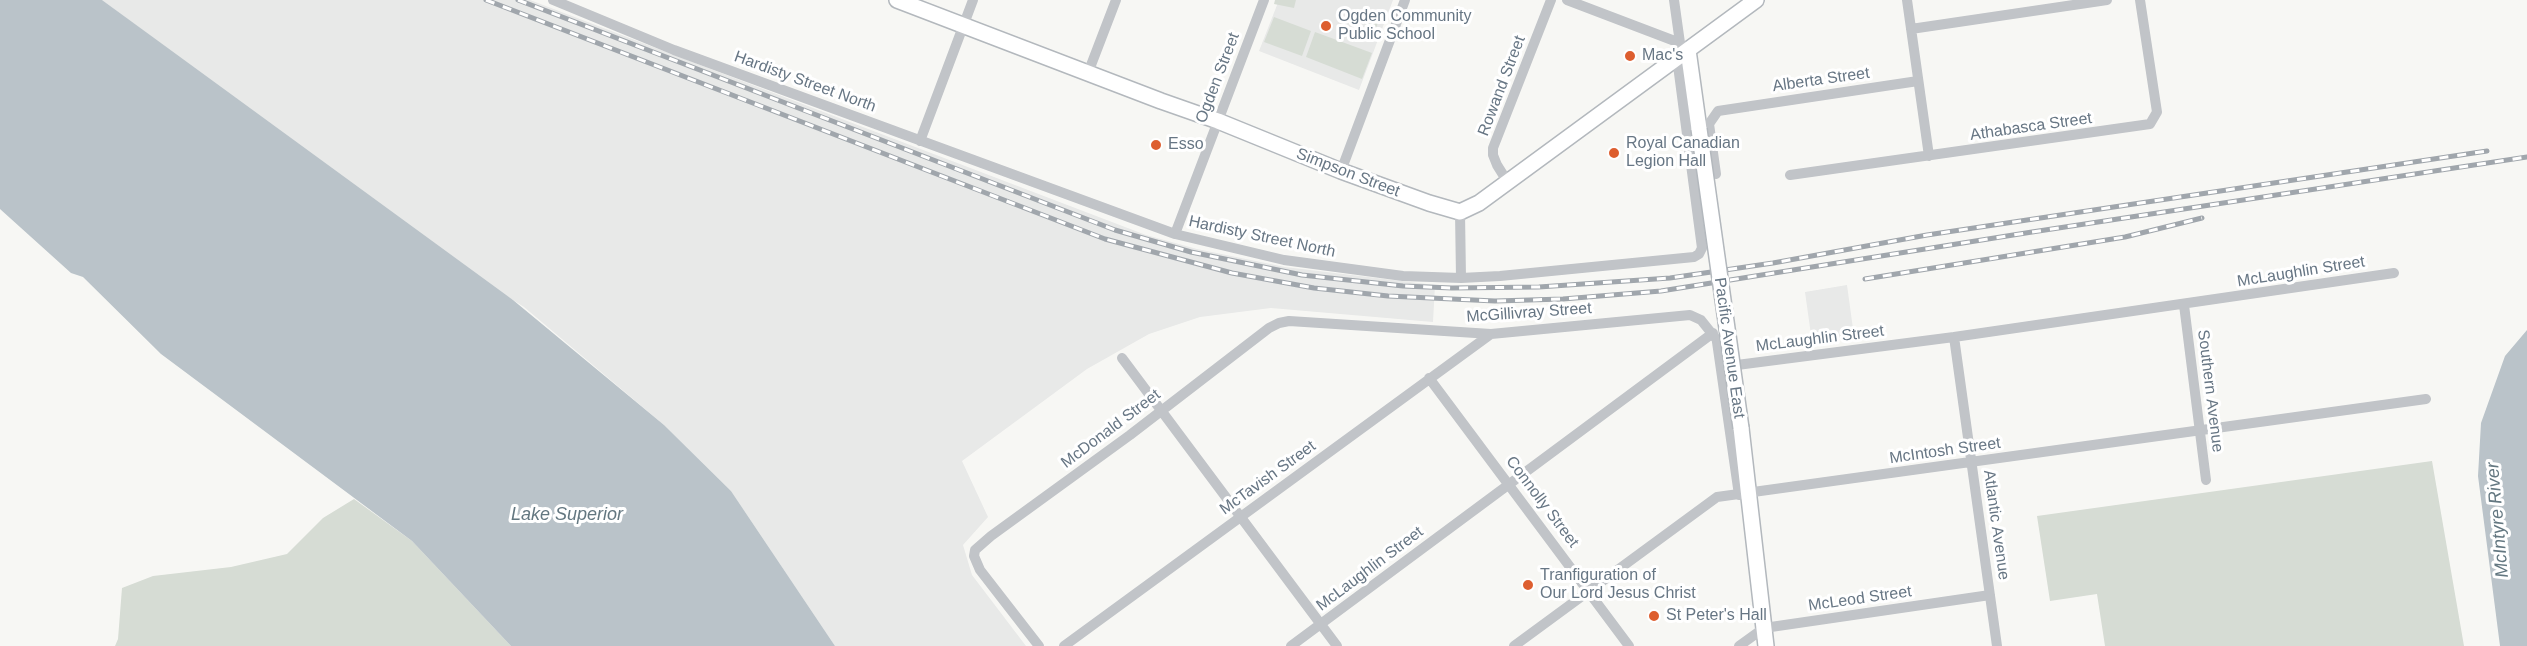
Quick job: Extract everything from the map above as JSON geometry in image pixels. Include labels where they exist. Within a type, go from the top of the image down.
[{"type":"main road","name":"Simpson Street","points":[[897,0],[1218,121],[1341,171],[1460,212]]},
{"type":"main road","points":[[1460,212],[1479,203],[1681,50],[1756,0]]},
{"type":"main road","name":"Pacific Avenue East","points":[[1681,50],[1699,129],[1741,428],[1744,494],[1766,646]]},
{"type":"street","name":"Hardisty Street North","points":[[553,0],[674,50],[1175,234],[1216,246],[1307,264],[1403,276],[1461,278],[1694,257],[1699,254],[1702,248],[1681,50]]},
{"type":"street","points":[[920,141],[973,0]]},
{"type":"street","points":[[1088,73],[1116,0]]},
{"type":"street","name":"Ogden Street","points":[[1175,234],[1264,0]]},
{"type":"street","points":[[1341,171],[1406,0]]},
{"type":"street","name":"Rowand Street","points":[[1508,181],[1497,165],[1493,148],[1551,0]]},
{"type":"street","points":[[1567,0],[1681,50]]},
{"type":"street","points":[[1674,0],[1681,50]]},
{"type":"street","points":[[1907,0],[1929,156]]},
{"type":"street","points":[[1911,29],[2107,0]]},
{"type":"street","name":"Athabasca Street","points":[[1790,176],[2150,124],[2157,112],[2140,0]]},
{"type":"street","name":"Alberta Street","points":[[1716,174],[1709,124],[1718,111],[1918,81]]},
{"type":"street","points":[[1460,212],[1461,278]]},
{"type":"street","name":"McLaughlin Street","points":[[1291,646],[1715,336],[1737,365],[1954,338],[2394,273]]},
{"type":"street","name":"Southern Avenue","points":[[2184,305],[2206,480]]},
{"type":"street","name":"McGillivray Street","points":[[1269,328],[1289,321],[1491,334],[1690,315],[1701,320],[1715,336]]},
{"type":"street","name":"McDonald Street","points":[[1039,646],[980,570],[974,556],[975,550],[1269,328]]},
{"type":"street","name":"McTavish Street","points":[[1064,646],[1491,334]]},
{"type":"street","points":[[1715,336],[1744,494]]},
{"type":"street","name":"Atlantic Avenue","points":[[1954,338],[1997,646]]},
{"type":"street","points":[[1122,358],[1337,646]]},
{"type":"street","name":"Connolly Street","points":[[1429,378],[1629,646]]},
{"type":"street","name":"McIntosh Street","points":[[1514,646],[1717,497],[2426,399]]},
{"type":"street","name":"McLeod Street","points":[[1739,646],[1764,628],[1990,595]]},
{"type":"shaded area","points":[[102,0],[530,0],[1146,235],[1197,249],[1285,267],[1435,285],[1433,322],[1271,308],[1200,317],[1149,334],[1087,369],[962,461],[988,517],[963,545],[972,575],[1026,646],[835,646],[731,491],[664,425],[524,307],[448,258]]},
{"type":"shaded area","points":[[1275,0],[1296,0],[1294,8],[1274,4]]},
{"type":"shaded area","name":"Ogden Community Public School","points":[[1279,0],[1393,0],[1359,90],[1259,51]]},
{"type":"shaded area","points":[[1367,9],[1381,14],[1375,31],[1363,23],[1359,14]]},
{"type":"shaded area","points":[[1274,17],[1311,31],[1302,56],[1264,42]]},
{"type":"shaded area","points":[[1315,32],[1372,53],[1362,79],[1306,57]]},
{"type":"shaded area","points":[[1847,285],[1854,336],[1812,342],[1805,292]]},
{"type":"shaded area","points":[[2432,461],[2464,646],[2105,646],[2097,594],[2050,601],[2037,516]]},
{"type":"shaded area","points":[[354,499],[412,541],[511,646],[115,646],[118,639],[122,588],[153,576],[231,567],[287,554],[323,518]]},
{"type":"water","name":"Lake Superior","points":[[0,0],[102,0],[513,300],[664,425],[731,491],[835,646],[511,646],[412,541],[161,354],[83,277],[71,273],[0,209]]},
{"type":"water","name":"McIntyre River","points":[[2527,330],[2527,646],[2500,646],[2478,476],[2481,423],[2505,356]]},
{"type":"railway","points":[[486,0],[1105,239],[1232,273],[1314,288],[1388,296],[1495,301],[1563,299],[1661,291],[2527,157]]},
{"type":"railway","points":[[518,0],[1115,230],[1191,252],[1302,275],[1403,286],[1539,287],[1670,278],[1773,263],[1927,235],[2487,151]]},
{"type":"railway","points":[[1865,279],[2125,237],[2202,218]]},
{"type":"place","name":"Ogden Community Public School","points":[[1326,26]]},
{"type":"place","name":"Mac's","points":[[1630,56]]},
{"type":"place","name":"Esso","points":[[1156,145]]},
{"type":"place","name":"Royal Canadian Legion Hall","points":[[1614,153]]},
{"type":"place","name":"Tranfiguration of Our Lord Jesus Christ","points":[[1528,585]]},
{"type":"place","name":"St Peter's Hall","points":[[1654,616]]}]
